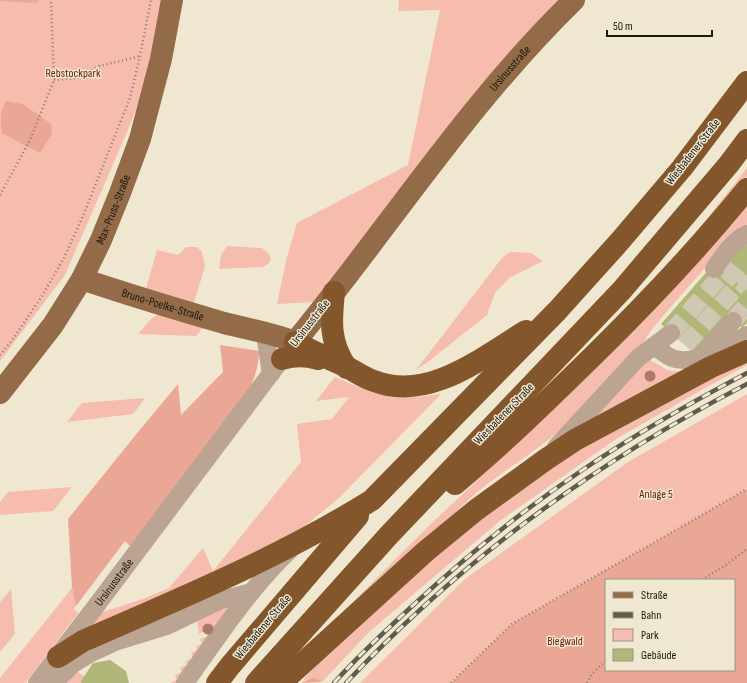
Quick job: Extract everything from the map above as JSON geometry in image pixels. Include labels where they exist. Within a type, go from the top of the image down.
[{"type":"highway","name":"Wiesbadener Straße","points":[[557,311],[620,241],[682,168],[747,82]]},
{"type":"highway","name":"Wiesbadener Straße","points":[[256,683],[389,535],[622,290],[729,164],[747,140]]},
{"type":"highway","points":[[389,535],[489,455],[530,418],[652,298],[715,228],[747,189]]},
{"type":"highway","points":[[334,292],[331,320],[332,335],[341,359],[354,371],[374,381],[401,388],[425,385],[449,376],[477,361],[557,311]]},
{"type":"highway","points":[[58,656],[83,641],[297,544],[337,522],[372,500],[557,311]]},
{"type":"highway","points":[[281,683],[426,551],[476,510],[545,460],[582,437],[711,368],[747,351]]},
{"type":"highway","points":[[282,358],[354,371]]},
{"type":"highway","name":"Wiesbadener Straße","points":[[217,683],[372,500]]},
{"type":"main road","name":"Max-Pruss-Straße","points":[[0,393],[53,325],[82,279],[109,220],[140,139],[161,59],[172,0]]},
{"type":"main road","name":"Ursinusstraße","points":[[282,358],[500,79],[574,0]]},
{"type":"main road","name":"Bruno-Poelke-Straße","points":[[82,279],[156,304],[272,334],[282,358]]},
{"type":"main road","name":"Bruno-Poelke-Straße","points":[[245,328],[266,341],[281,346],[282,358]]},
{"type":"street","points":[[720,267],[738,240],[747,234]]},
{"type":"street","points":[[701,357],[733,321]]},
{"type":"street","points":[[545,460],[638,358],[654,346],[667,330]]},
{"type":"street","points":[[654,346],[679,352],[687,360],[701,357],[747,335]]},
{"type":"street","points":[[266,341],[269,355],[282,358]]},
{"type":"street","name":"Ursinusstraße","points":[[36,683],[58,656],[282,358]]},
{"type":"street","points":[[185,683],[230,619],[271,570],[297,544]]},
{"type":"street","points":[[56,683],[73,664],[91,653],[115,642],[167,626],[221,600],[252,592]]},
{"type":"path","points":[[0,195],[30,140],[54,80],[51,0]]},
{"type":"path","points":[[0,355],[13,339],[42,296],[63,260],[83,216],[130,98],[151,0]]},
{"type":"path","points":[[54,80],[78,78],[99,66],[140,56],[146,57]]},
{"type":"path","points":[[451,683],[512,624],[747,489]]},
{"type":"path","points":[[704,579],[726,565],[747,549]]},
{"type":"path","points":[[587,683],[592,674],[605,662]]},
{"type":"green space","name":"Rebstockpark","points":[[0,0],[167,0],[157,57],[127,132],[65,275],[0,361]]},
{"type":"green space","points":[[0,0],[39,0],[37,3]]},
{"type":"green space","points":[[399,0],[561,0],[316,302],[277,304],[286,261],[297,223],[408,165],[440,10],[398,11]]},
{"type":"green space","points":[[6,101],[23,104],[51,124],[52,134],[40,153],[2,133],[1,116]]},
{"type":"green space","points":[[747,168],[747,177],[733,195],[654,280],[698,230]]},
{"type":"green space","points":[[747,205],[747,227],[727,243],[663,316],[650,332],[641,347],[557,433],[477,493],[462,506],[450,521],[328,627],[435,520],[596,368],[635,329],[674,289]]},
{"type":"green space","points":[[227,246],[262,248],[268,253],[271,259],[269,263],[263,267],[219,269],[221,255]]},
{"type":"green space","points":[[186,247],[197,247],[202,252],[205,267],[193,305],[146,289],[157,250],[178,255]]},
{"type":"green space","points":[[510,252],[531,253],[543,261],[509,278],[495,293],[487,315],[416,370],[502,258]]},
{"type":"green space","points":[[162,312],[206,324],[196,336],[138,334],[151,319]]},
{"type":"green space","points":[[220,345],[259,351],[256,373],[247,394],[130,546],[125,541],[76,606],[72,588],[68,519],[178,384],[181,415],[223,372]]},
{"type":"green space","points":[[649,360],[667,370],[681,371],[588,426],[642,363]]},
{"type":"green space","points":[[747,360],[747,365],[616,439],[501,520],[370,631],[322,682],[314,677],[303,681],[312,668],[384,597],[521,487],[621,423]]},
{"type":"green space","points":[[335,377],[381,395],[414,397],[441,394],[340,497],[294,535],[81,635],[99,613],[143,599],[169,588],[203,548],[213,571],[301,462],[297,424],[332,419],[349,397],[316,401]]},
{"type":"green space","name":"Anlage 5","points":[[747,394],[747,489],[512,624],[451,683],[360,683],[465,579],[628,462]]},
{"type":"green space","points":[[145,398],[133,414],[67,422],[82,403]]},
{"type":"green space","points":[[72,487],[53,511],[0,515],[0,502],[8,492]]},
{"type":"green space","name":"Biegwald","points":[[747,489],[747,683],[451,683],[512,624]]},
{"type":"green space","points":[[72,588],[76,606],[74,609],[78,613],[25,683],[0,683],[0,678]]},
{"type":"green space","points":[[11,589],[15,634],[0,652],[0,602]]},
{"type":"green space","points":[[230,605],[179,683],[170,683],[177,680],[175,675],[182,672],[180,668],[187,665],[186,661],[193,658],[191,653],[197,650],[196,646],[202,644],[200,639],[208,636],[205,631],[199,634],[197,619]]},
{"type":"green space","points":[[74,670],[84,676],[81,683],[65,683]]},
{"type":"green space","points":[[314,677],[322,682],[301,683]]},
{"type":"building","points":[[743,242],[747,245],[747,323],[742,328],[727,316],[694,353],[661,324],[711,267]]},
{"type":"building","points":[[110,660],[126,671],[129,683],[81,683],[93,663]]},
{"type":"tunnel","points":[[671,333],[726,270],[741,282]]},
{"type":"tunnel","points":[[685,345],[741,282],[747,288]]},
{"type":"tunnel","points":[[733,321],[747,305]]},
{"type":"railway","points":[[334,683],[370,645],[429,590],[471,554],[536,503],[581,471],[642,432],[747,373]]},
{"type":"railway","points":[[346,683],[390,638],[436,595],[534,516],[585,480],[638,446],[747,384]]}]
